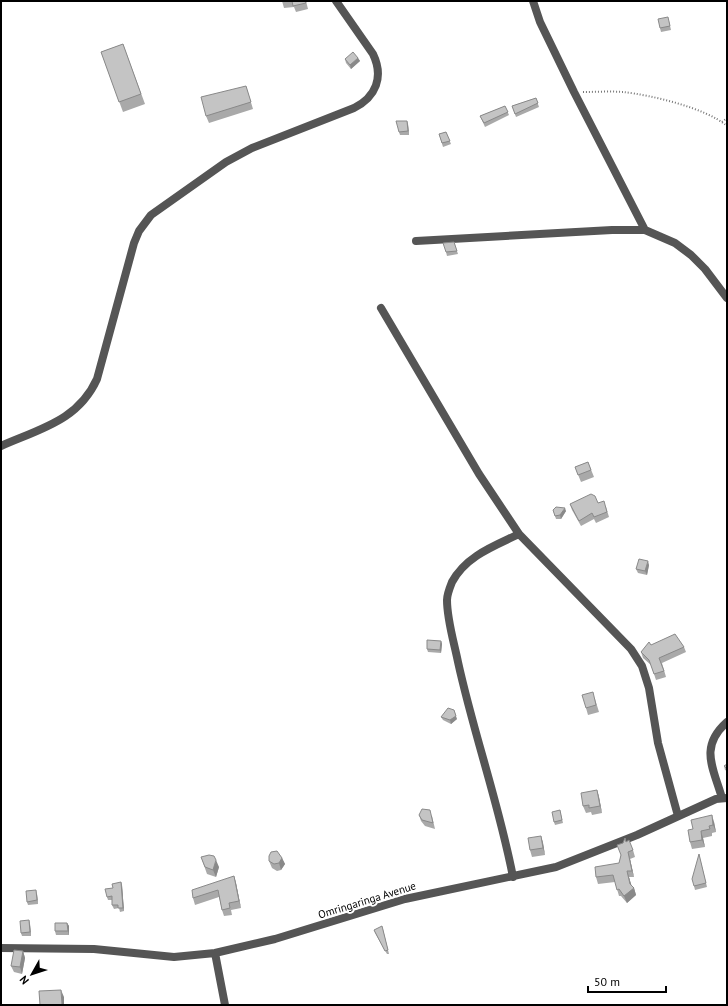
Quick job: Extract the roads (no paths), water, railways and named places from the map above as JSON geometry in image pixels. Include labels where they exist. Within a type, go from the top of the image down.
[{"type":"street","points":[[1,446],[60,420],[73,412],[88,397],[97,379],[134,243],[139,231],[151,215],[237,155],[354,108],[364,103],[372,95],[378,80],[377,64],[373,54],[336,1]]},
{"type":"street","points":[[533,1],[540,22],[574,92],[645,230]]},
{"type":"street","points":[[416,241],[612,230],[645,230],[675,243],[692,255],[705,269],[727,298]]},
{"type":"street","points":[[381,308],[480,474],[519,534],[632,649],[642,666],[648,688],[658,743],[678,816]]},
{"type":"street","points":[[513,876],[504,831],[469,712],[449,616],[447,598],[452,583],[461,568],[471,559],[519,534]]},
{"type":"street","points":[[724,798],[709,750],[713,738],[727,722]]},
{"type":"street","name":"Omringaringa Avenue","points":[[1,948],[94,948],[129,954],[174,957],[215,953],[274,939],[405,899],[556,867],[724,798]]},
{"type":"street","points":[[215,953],[225,1005]]}]
